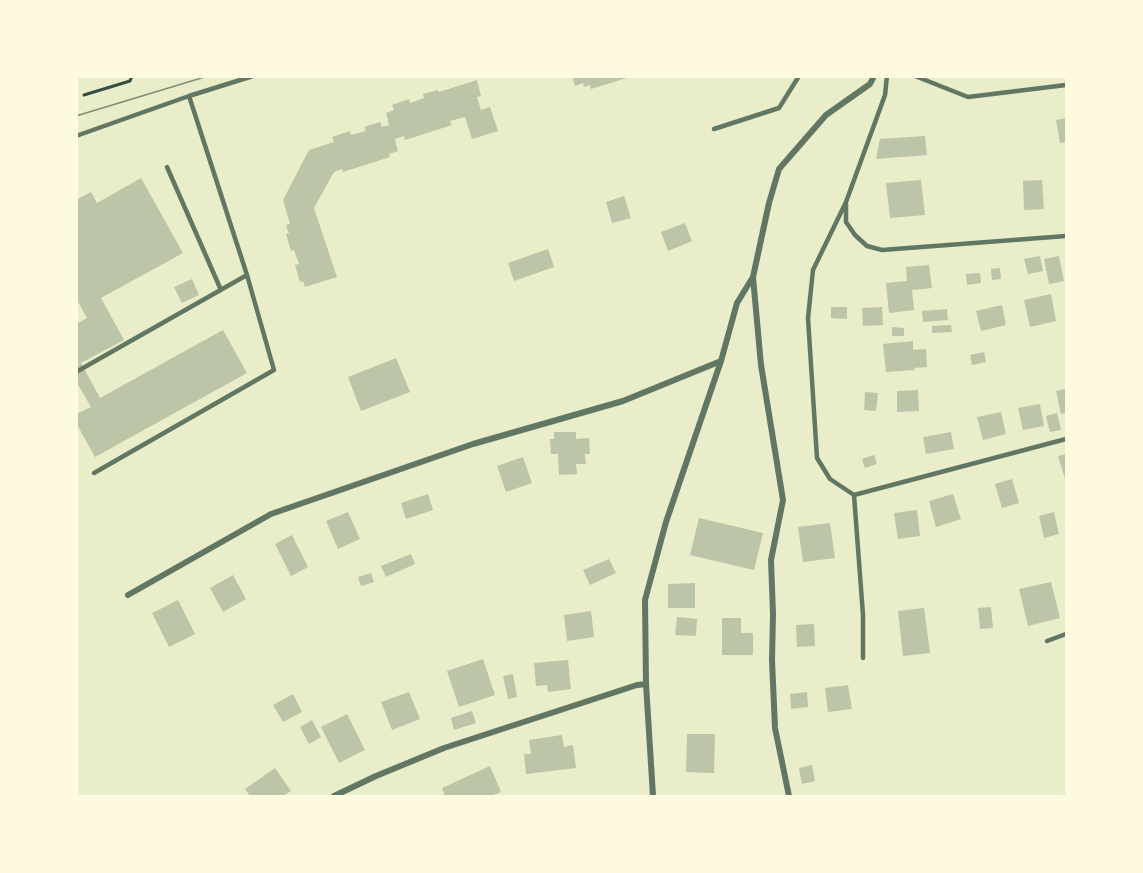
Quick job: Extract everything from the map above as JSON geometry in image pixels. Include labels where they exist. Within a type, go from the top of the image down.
[{"type":"street","points":[[789,796],[775,728],[772,660],[771,560],[783,500],[761,365],[753,277],[779,169],[826,115],[870,84],[874,76]]},
{"type":"street","points":[[653,796],[646,684],[645,600],[666,522],[721,361],[737,303],[753,277]]},
{"type":"street","points":[[128,595],[272,514],[473,444],[623,401],[721,361]]},
{"type":"street","points":[[334,796],[444,748],[646,684]]},
{"type":"lane","points":[[76,136],[253,76]]},
{"type":"lane","points":[[714,129],[779,108],[799,76]]},
{"type":"lane","points":[[887,76],[885,95],[846,202],[813,270],[808,318],[817,458],[830,479],[854,495],[1066,439]]},
{"type":"lane","points":[[915,76],[968,97],[1066,85]]},
{"type":"lane","points":[[94,473],[274,370],[247,275],[189,96]]},
{"type":"lane","points":[[167,167],[221,290]]},
{"type":"lane","points":[[846,202],[846,222],[855,235],[867,246],[882,250],[1066,236]]},
{"type":"lane","points":[[76,372],[247,275]]},
{"type":"lane","points":[[854,495],[863,615],[863,658]]},
{"type":"lane","points":[[1047,640],[1066,634]]},
{"type":"path","points":[[84,95],[130,81],[132,76]]},
{"type":"building","points":[[572,76],[630,77],[591,89],[590,85],[584,87],[583,83],[575,86]]},
{"type":"building","points":[[477,80],[481,96],[477,97],[481,110],[490,107],[498,131],[472,139],[465,117],[450,121],[452,125],[405,140],[404,136],[395,139],[398,151],[389,154],[390,157],[343,172],[342,169],[334,172],[314,208],[337,277],[305,287],[303,281],[300,282],[295,265],[299,264],[294,250],[291,251],[286,234],[289,234],[286,225],[290,224],[283,200],[309,150],[334,142],[332,137],[350,131],[351,135],[366,131],[364,127],[380,122],[382,127],[389,125],[386,113],[394,110],[392,105],[409,99],[410,103],[424,98],[423,94],[438,90],[439,92]]},
{"type":"building","points":[[1066,118],[1066,142],[1060,143],[1056,120]]},
{"type":"building","points":[[925,136],[927,155],[876,159],[880,139]]},
{"type":"building","points":[[141,178],[183,253],[101,298],[124,340],[81,363],[100,398],[223,330],[247,373],[95,457],[76,423],[76,414],[91,407],[76,381],[76,324],[87,318],[76,298],[76,200],[91,192],[97,203]]},
{"type":"building","points":[[921,180],[925,215],[890,218],[886,183]]},
{"type":"building","points":[[1042,180],[1044,209],[1024,210],[1023,181]]},
{"type":"building","points":[[624,196],[631,218],[612,223],[606,202]]},
{"type":"building","points":[[685,223],[692,241],[668,251],[661,232]]},
{"type":"building","points":[[548,249],[554,267],[514,281],[508,263]]},
{"type":"building","points":[[1040,256],[1043,271],[1028,274],[1024,259]]},
{"type":"building","points":[[1059,256],[1064,281],[1049,284],[1044,259]]},
{"type":"building","points":[[929,265],[932,288],[912,290],[914,310],[889,313],[886,283],[907,281],[906,267]]},
{"type":"building","points":[[1000,268],[1001,279],[992,280],[991,269]]},
{"type":"building","points":[[980,273],[981,283],[967,285],[966,274]]},
{"type":"building","points":[[192,279],[199,295],[182,303],[174,287]]},
{"type":"building","points":[[1051,294],[1056,321],[1030,327],[1024,300]]},
{"type":"building","points":[[1002,305],[1006,325],[981,331],[976,311]]},
{"type":"building","points":[[831,307],[847,307],[847,319],[831,318]]},
{"type":"building","points":[[882,307],[883,325],[863,326],[862,308]]},
{"type":"building","points":[[947,309],[948,320],[923,322],[922,311]]},
{"type":"building","points":[[951,325],[952,332],[932,333],[932,326]]},
{"type":"building","points":[[892,327],[904,328],[904,336],[892,336]]},
{"type":"building","points":[[913,341],[913,350],[926,349],[927,367],[886,372],[883,344]]},
{"type":"building","points":[[984,352],[986,362],[972,365],[970,355]]},
{"type":"building","points":[[396,358],[410,392],[361,411],[348,377]]},
{"type":"building","points":[[1066,389],[1066,413],[1061,414],[1056,391]]},
{"type":"building","points":[[918,390],[919,411],[897,412],[897,391]]},
{"type":"building","points":[[865,392],[878,393],[876,411],[864,410]]},
{"type":"building","points":[[1040,404],[1044,426],[1023,430],[1018,408]]},
{"type":"building","points":[[1001,412],[1006,434],[983,440],[977,417]]},
{"type":"building","points":[[1057,413],[1061,430],[1050,432],[1046,416]]},
{"type":"building","points":[[554,432],[576,432],[576,439],[589,438],[590,454],[585,454],[586,464],[576,464],[577,474],[559,475],[558,454],[551,454],[550,439],[554,439]]},
{"type":"building","points":[[951,432],[954,449],[926,454],[923,437]]},
{"type":"building","points":[[1066,454],[1066,482],[1058,456]]},
{"type":"building","points":[[874,455],[877,464],[865,468],[862,459]]},
{"type":"building","points":[[523,457],[532,483],[506,492],[497,466]]},
{"type":"building","points":[[1012,479],[1019,503],[1002,508],[995,484]]},
{"type":"building","points":[[428,494],[433,510],[406,519],[401,503]]},
{"type":"building","points":[[953,494],[961,519],[936,527],[929,501]]},
{"type":"building","points":[[917,510],[920,536],[898,539],[894,513]]},
{"type":"building","points":[[348,512],[360,539],[338,549],[326,521]]},
{"type":"building","points":[[1054,512],[1059,534],[1044,538],[1039,516]]},
{"type":"building","points":[[699,518],[763,533],[754,570],[690,555]]},
{"type":"building","points":[[830,523],[835,558],[803,562],[798,527]]},
{"type":"building","points":[[292,535],[308,567],[291,576],[275,544]]},
{"type":"building","points":[[411,554],[415,564],[386,577],[381,566]]},
{"type":"building","points":[[609,559],[616,573],[590,585],[583,570]]},
{"type":"building","points":[[371,573],[374,582],[361,586],[358,577]]},
{"type":"building","points":[[233,575],[246,599],[223,612],[210,588]]},
{"type":"building","points":[[1051,582],[1060,618],[1028,626],[1019,589]]},
{"type":"building","points":[[695,583],[695,608],[668,608],[668,584]]},
{"type":"building","points":[[178,600],[195,634],[169,647],[152,613]]},
{"type":"building","points":[[991,607],[993,628],[980,629],[978,608]]},
{"type":"building","points":[[924,608],[930,653],[903,656],[898,611]]},
{"type":"building","points":[[591,611],[594,637],[567,641],[564,615]]},
{"type":"building","points":[[677,617],[697,619],[696,636],[675,635]]},
{"type":"building","points":[[722,618],[741,618],[741,633],[753,633],[753,655],[722,655]]},
{"type":"building","points":[[814,624],[815,646],[797,647],[796,625]]},
{"type":"building","points":[[483,659],[495,695],[459,707],[447,671]]},
{"type":"building","points":[[568,660],[571,689],[548,692],[547,685],[536,686],[534,663]]},
{"type":"building","points":[[513,674],[517,697],[508,699],[503,676]]},
{"type":"building","points":[[848,685],[852,709],[828,712],[825,688]]},
{"type":"building","points":[[409,692],[420,719],[392,730],[381,702]]},
{"type":"building","points":[[807,692],[808,707],[791,709],[790,694]]},
{"type":"building","points":[[293,694],[302,712],[283,722],[273,705]]},
{"type":"building","points":[[472,711],[476,723],[454,730],[451,718]]},
{"type":"building","points":[[347,714],[365,750],[339,763],[321,727]]},
{"type":"building","points":[[312,720],[321,737],[309,744],[300,727]]},
{"type":"building","points":[[687,734],[715,734],[714,773],[686,772]]},
{"type":"building","points":[[562,735],[564,747],[573,745],[576,768],[526,774],[524,754],[531,754],[529,740]]},
{"type":"building","points":[[812,765],[815,781],[802,784],[799,768]]},
{"type":"building","points":[[490,766],[501,792],[491,796],[445,796],[442,788]]},
{"type":"building","points":[[275,768],[291,791],[283,796],[250,796],[245,789]]},
{"type":"tram line","points":[[76,116],[208,76]]}]
